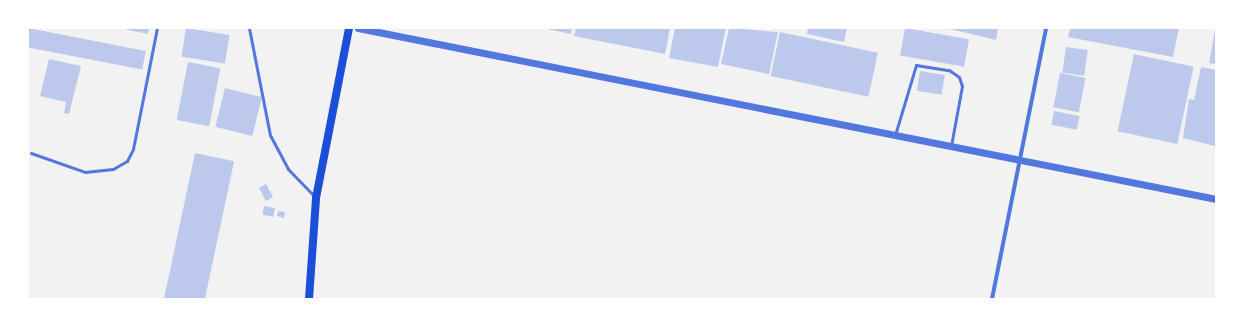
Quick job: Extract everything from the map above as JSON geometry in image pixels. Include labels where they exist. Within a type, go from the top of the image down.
[{"type":"main road","points":[[309,299],[316,198],[349,28]]},
{"type":"street","points":[[358,28],[1018,162],[1216,199]]},
{"type":"street","points":[[992,299],[1018,162],[1046,28]]},
{"type":"lane","points":[[31,153],[85,172],[113,169],[127,161],[133,149],[157,28]]},
{"type":"lane","points":[[249,28],[270,135],[288,169],[316,198]]},
{"type":"lane","points":[[895,136],[916,65],[949,70],[959,77],[962,86],[950,148]]},
{"type":"building","points":[[28,28],[146,51],[142,70],[28,47]]},
{"type":"building","points":[[120,28],[149,28],[148,34]]},
{"type":"building","points":[[186,28],[229,35],[225,64],[181,57]]},
{"type":"building","points":[[542,28],[572,28],[571,34]]},
{"type":"building","points":[[576,28],[670,28],[665,54],[574,36]]},
{"type":"building","points":[[675,28],[726,28],[718,67],[669,58]]},
{"type":"building","points":[[729,28],[778,32],[769,74],[721,64]]},
{"type":"building","points":[[808,28],[847,28],[844,42],[807,34]]},
{"type":"building","points":[[905,28],[969,39],[964,67],[900,56]]},
{"type":"building","points":[[946,28],[998,28],[996,40]]},
{"type":"building","points":[[1070,28],[1179,28],[1173,57],[1068,37]]},
{"type":"building","points":[[1216,30],[1216,64],[1209,63]]},
{"type":"building","points":[[780,32],[878,53],[868,97],[771,76]]},
{"type":"building","points":[[1066,47],[1088,50],[1084,76],[1062,73]]},
{"type":"building","points":[[1134,54],[1194,67],[1177,144],[1118,131]]},
{"type":"building","points":[[49,59],[81,66],[69,114],[64,113],[66,102],[40,96]]},
{"type":"building","points":[[188,62],[220,68],[209,126],[177,120]]},
{"type":"building","points":[[1201,67],[1216,70],[1216,153],[1215,146],[1183,138],[1189,99],[1194,100]]},
{"type":"building","points":[[920,71],[945,75],[942,95],[917,91]]},
{"type":"building","points":[[1060,73],[1086,78],[1079,112],[1053,107]]},
{"type":"building","points":[[225,88],[262,97],[252,136],[215,127]]},
{"type":"building","points":[[1054,111],[1080,116],[1077,130],[1051,125]]},
{"type":"building","points":[[195,153],[234,161],[205,299],[164,299]]},
{"type":"building","points":[[266,184],[273,197],[266,201],[259,188]]},
{"type":"building","points":[[264,206],[275,208],[273,217],[262,215]]},
{"type":"building","points":[[278,211],[285,212],[284,218],[277,216]]}]
